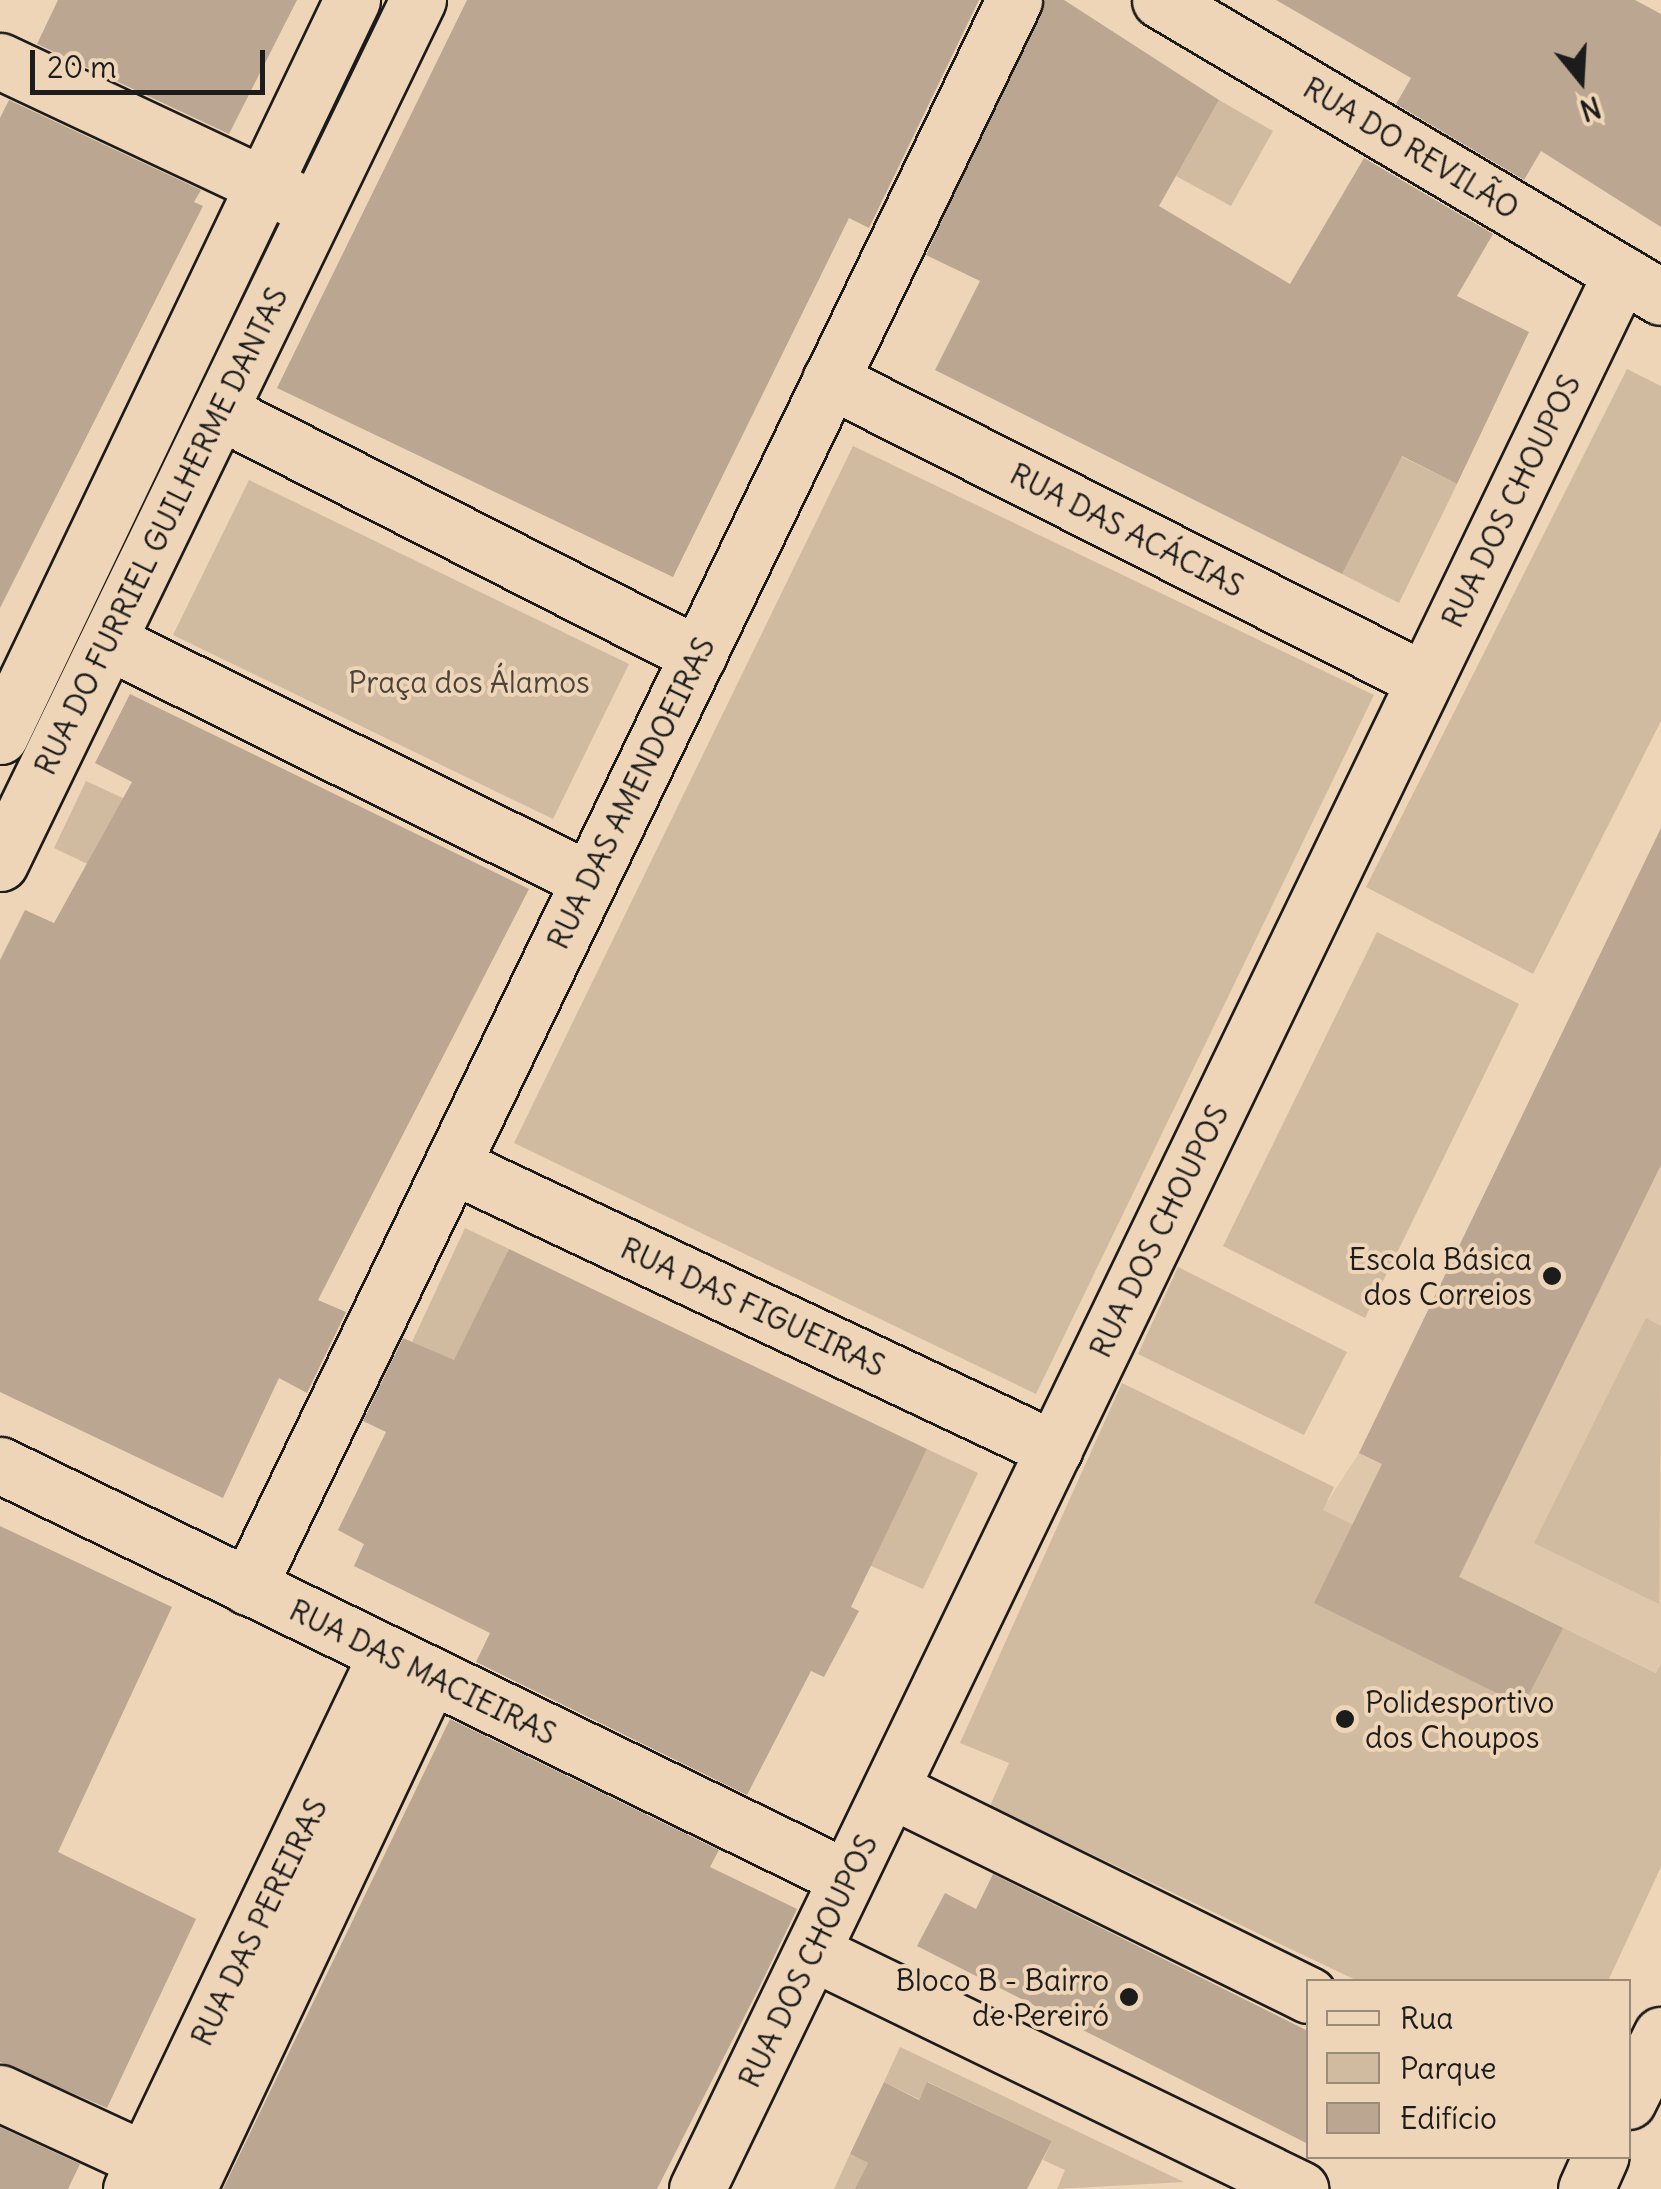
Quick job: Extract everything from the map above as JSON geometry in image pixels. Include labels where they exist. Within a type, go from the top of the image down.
[{"type":"street","name":"RUA DO FURRIEL GUILHERME DANTAS","points":[[0,736],[352,0]]},
{"type":"street","name":"RUA DO FURRIEL GUILHERME DANTAS","points":[[2,855],[418,0]]},
{"type":"street","name":"RUA DAS AMENDOEIRAS","points":[[248,1587],[1014,0]]},
{"type":"street","name":"RUA DO REVILÃO","points":[[1160,0],[1641,285]]},
{"type":"street","points":[[0,61],[316,210]]},
{"type":"street","name":"RUA DOS CHOUPOS","points":[[698,2189],[847,1878],[894,1790],[1424,680],[1641,285]]},
{"type":"street","name":"RUA DAS ACÁCIAS","points":[[830,380],[1424,680]]},
{"type":"street","points":[[219,411],[698,655]]},
{"type":"street","points":[[108,641],[590,880]]},
{"type":"street","name":"RUA DAS FIGUEIRAS","points":[[452,1165],[1054,1449]]},
{"type":"street","name":"RUA DAS MACIEIRAS","points":[[0,1465],[847,1878]]},
{"type":"street","name":"RUA DAS PEREIRAS","points":[[155,2179],[408,1666]]},
{"type":"street","points":[[894,1790],[1306,1994]]},
{"type":"street","points":[[812,1952],[1240,2176],[1300,2189]]},
{"type":"street","points":[[1631,2095],[1661,2035]]},
{"type":"street","points":[[0,2093],[155,2179]]},
{"type":"street","points":[[1586,2189],[1601,2159]]},
{"type":"shaded area","name":"Escola Básica dos Correios","points":[[1661,831],[1661,1675],[1322,1510],[1359,1453]]},
{"type":"green space","points":[[1219,100],[1273,131],[1231,206],[1176,176]]},
{"type":"green space","points":[[1627,369],[1661,386],[1661,721],[1533,974],[1366,887]]},
{"type":"green space","points":[[1364,438],[1457,484],[1399,603],[1342,574]]},
{"type":"green space","points":[[853,446],[1374,695],[1036,1394],[514,1143]]},
{"type":"green space","name":"Praça dos Álamos","points":[[249,480],[629,664],[553,819],[173,635]]},
{"type":"green space","points":[[86,781],[151,811],[119,879],[54,848]]},
{"type":"green space","points":[[1377,932],[1519,1004],[1365,1318],[1223,1246]]},
{"type":"green space","points":[[465,1228],[509,1249],[476,1370],[412,1342]]},
{"type":"green space","points":[[1178,1267],[1347,1352],[1304,1435],[1138,1354]]},
{"type":"green space","points":[[1646,1318],[1661,1326],[1659,1604],[1534,1543]]},
{"type":"green space","name":"Polidesportivo dos Choupos","points":[[1122,1383],[1334,1487],[1323,1510],[1656,1673],[1661,1664],[1661,1867],[1609,1979],[1354,1979],[990,1806],[1009,1763],[960,1743]]},
{"type":"green space","points":[[927,1449],[978,1473],[923,1589],[869,1565]]},
{"type":"green space","points":[[900,2047],[1184,2182],[1057,2189],[1065,2170],[1043,2160],[1052,2141],[928,2082],[919,2099],[884,2082]]},
{"type":"green space","points":[[850,2154],[868,2163],[861,2178],[885,2189],[834,2189]]},
{"type":"building","points":[[58,0],[297,0],[229,134],[37,44]]},
{"type":"building","points":[[467,0],[979,0],[869,228],[849,218],[673,577],[277,388]]},
{"type":"building","points":[[1045,0],[1064,0],[1219,100],[1159,206],[1290,284],[1364,158],[1493,234],[1457,296],[1529,332],[1457,484],[1402,456],[1342,574],[935,370],[980,281],[926,255]]},
{"type":"building","points":[[1276,0],[1635,0],[1661,14],[1661,227],[1541,151],[1524,180],[1396,104],[1411,78]]},
{"type":"building","points":[[9,100],[201,190],[194,202],[203,206],[0,608],[0,118]]},
{"type":"building","points":[[130,694],[529,889],[318,1300],[346,1312],[307,1393],[279,1378],[223,1498],[0,1392],[0,960],[25,910],[54,923],[132,782],[95,763]]},
{"type":"building","name":"Escola Básica dos Correios","points":[[1661,828],[1661,1165],[1459,1577],[1563,1628],[1523,1706],[1314,1603],[1382,1464],[1359,1453]]},
{"type":"building","points":[[509,1249],[927,1449],[851,1607],[859,1611],[824,1677],[811,1671],[747,1795],[476,1662],[490,1633],[354,1566],[364,1544],[338,1530],[386,1432],[363,1421],[403,1338],[454,1360]]},
{"type":"building","points":[[0,1526],[172,1607],[58,1852],[196,1919],[107,2108],[0,2062]]},
{"type":"building","points":[[450,1719],[719,1850],[710,1867],[797,1909],[759,1988],[657,2189],[223,2189]]},
{"type":"building","name":"Bloco B - Bairro de Pereiró","points":[[993,1874],[1306,2030],[1306,2143],[917,1946],[945,1893],[976,1909]]},
{"type":"building","points":[[884,2082],[919,2100],[927,2082],[1052,2141],[1027,2189],[855,2189],[868,2163],[850,2154]]},
{"type":"building","points":[[0,2127],[80,2164],[68,2189],[0,2189]]},
{"type":"place","name":"Escola Básica dos Correios","points":[[1552,1276]]},
{"type":"place","name":"Polidesportivo dos Choupos","points":[[1345,1719]]},
{"type":"place","name":"Bloco B - Bairro de Pereiró","points":[[1129,1997]]}]
